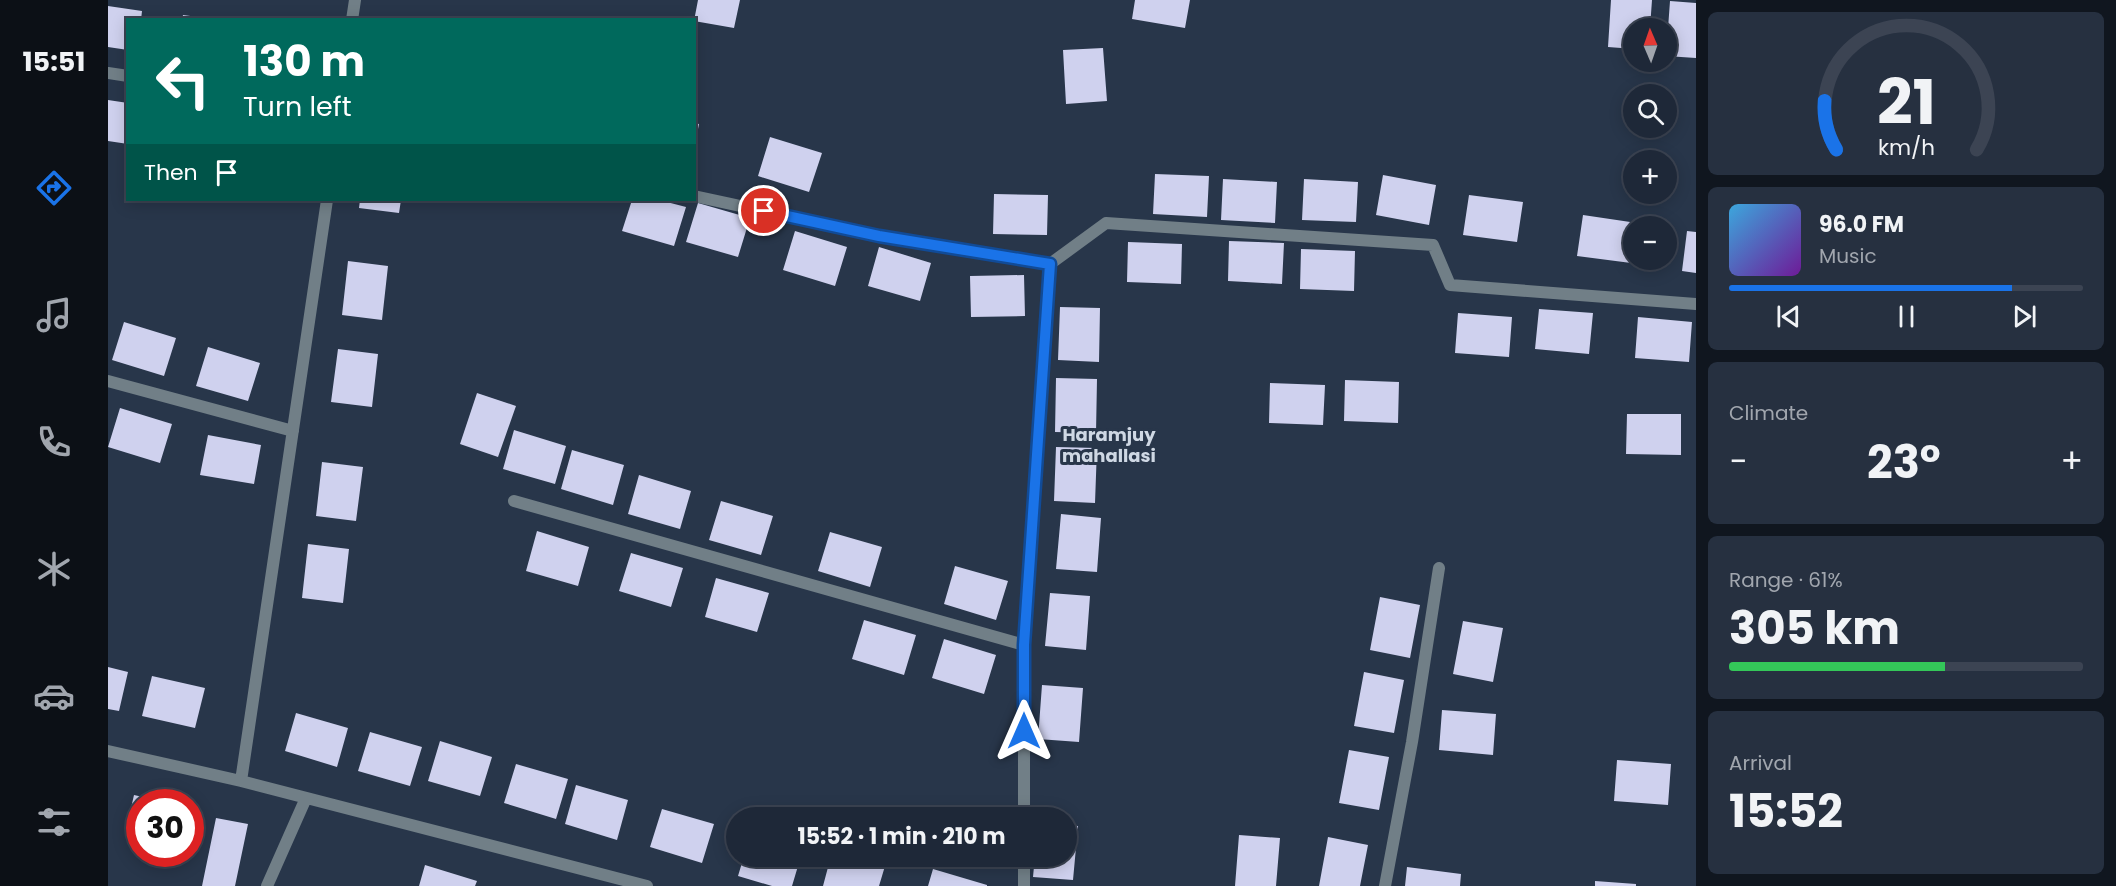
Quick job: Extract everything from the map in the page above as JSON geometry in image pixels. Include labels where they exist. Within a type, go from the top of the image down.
[{"type":"street","points":[[352,18],[355,0]]},
{"type":"street","points":[[108,73],[126,76]]},
{"type":"street","points":[[696,196],[879,236],[1050,264],[1106,223],[1433,245],[1450,285],[1696,303]]},
{"type":"street","points":[[241,781],[327,201]]},
{"type":"street","points":[[1024,807],[1024,645],[1050,264]]},
{"type":"street","points":[[108,381],[293,431]]},
{"type":"street","points":[[514,501],[1024,645]]},
{"type":"street","points":[[1384,886],[1412,742],[1439,568]]},
{"type":"street","points":[[108,752],[241,781],[647,886]]},
{"type":"street","points":[[267,886],[306,798]]},
{"type":"street","points":[[1024,867],[1024,886]]},
{"type":"building","points":[[698,0],[740,0],[734,28],[696,21]]},
{"type":"building","points":[[1135,0],[1190,0],[1185,28],[1132,19]]},
{"type":"building","points":[[1611,0],[1652,0],[1651,18],[1623,18],[1623,48],[1608,47]]},
{"type":"building","points":[[1670,1],[1696,3],[1696,58],[1677,57],[1677,18],[1669,18]]},
{"type":"building","points":[[108,6],[142,11],[141,18],[126,18],[126,50],[108,47]]},
{"type":"building","points":[[183,15],[205,18],[182,18]]},
{"type":"building","points":[[1103,48],[1107,101],[1066,104],[1063,50]]},
{"type":"building","points":[[108,100],[126,103],[126,144],[108,141]]},
{"type":"building","points":[[696,123],[699,124],[696,139]]},
{"type":"building","points":[[770,137],[822,153],[809,192],[758,176]]},
{"type":"building","points":[[1155,174],[1209,176],[1207,217],[1153,214]]},
{"type":"building","points":[[1383,175],[1436,185],[1429,225],[1376,215]]},
{"type":"building","points":[[1223,179],[1277,182],[1275,223],[1221,220]]},
{"type":"building","points":[[1304,179],[1358,182],[1356,222],[1302,220]]},
{"type":"building","points":[[994,194],[1048,195],[1047,235],[993,234]]},
{"type":"building","points":[[1469,195],[1523,202],[1517,242],[1463,235]]},
{"type":"building","points":[[360,201],[401,201],[399,213],[359,208]]},
{"type":"building","points":[[632,201],[663,201],[686,207],[674,246],[622,231]]},
{"type":"building","points":[[698,203],[750,218],[738,257],[686,242]]},
{"type":"building","points":[[1583,215],[1623,221],[1623,262],[1577,256]]},
{"type":"building","points":[[795,231],[847,247],[835,286],[783,270]]},
{"type":"building","points":[[1687,231],[1696,232],[1696,273],[1682,271]]},
{"type":"building","points":[[1229,241],[1284,243],[1282,284],[1228,281]]},
{"type":"building","points":[[1128,242],[1182,244],[1181,284],[1127,282]]},
{"type":"building","points":[[879,247],[931,263],[920,301],[868,286]]},
{"type":"building","points":[[1301,249],[1355,251],[1354,291],[1300,289]]},
{"type":"building","points":[[348,261],[388,266],[382,320],[342,315]]},
{"type":"building","points":[[1024,275],[1025,316],[971,317],[970,276]]},
{"type":"building","points":[[1060,307],[1100,308],[1099,362],[1058,360]]},
{"type":"building","points":[[1539,309],[1593,313],[1589,354],[1535,349]]},
{"type":"building","points":[[1458,313],[1512,317],[1509,357],[1455,353]]},
{"type":"building","points":[[1638,317],[1692,322],[1689,362],[1635,358]]},
{"type":"building","points":[[124,322],[176,338],[164,376],[112,360]]},
{"type":"building","points":[[208,347],[260,363],[248,401],[196,386]]},
{"type":"building","points":[[338,349],[378,354],[372,407],[331,402]]},
{"type":"building","points":[[1056,378],[1097,379],[1096,433],[1055,432]]},
{"type":"building","points":[[1345,380],[1399,382],[1398,423],[1344,421]]},
{"type":"building","points":[[1270,383],[1325,385],[1323,425],[1269,423]]},
{"type":"building","points":[[477,393],[516,406],[498,457],[460,444]]},
{"type":"building","points":[[120,408],[172,424],[160,463],[108,447]]},
{"type":"building","points":[[1627,414],[1681,414],[1681,455],[1626,454]]},
{"type":"building","points":[[514,430],[566,446],[555,484],[503,469]]},
{"type":"building","points":[[208,435],[261,445],[254,484],[200,475]]},
{"type":"building","points":[[1056,447],[1097,448],[1095,503],[1054,501]]},
{"type":"building","points":[[572,450],[624,465],[613,505],[561,489]]},
{"type":"building","points":[[322,462],[363,467],[356,521],[316,516]]},
{"type":"building","points":[[639,475],[691,491],[680,529],[628,514]]},
{"type":"building","points":[[721,501],[773,516],[761,555],[709,540]]},
{"type":"building","points":[[1061,514],[1101,518],[1097,572],[1056,569]]},
{"type":"building","points":[[537,531],[589,547],[578,586],[526,571]]},
{"type":"building","points":[[830,532],[882,547],[870,587],[818,571]]},
{"type":"building","points":[[308,544],[349,549],[343,603],[302,598]]},
{"type":"building","points":[[631,553],[683,568],[671,607],[619,591]]},
{"type":"building","points":[[955,566],[1008,581],[996,620],[944,604]]},
{"type":"building","points":[[716,578],[769,593],[757,632],[705,617]]},
{"type":"building","points":[[1050,593],[1090,596],[1086,650],[1045,646]]},
{"type":"building","points":[[1380,597],[1420,605],[1410,658],[1370,650]]},
{"type":"building","points":[[864,620],[916,635],[904,675],[852,659]]},
{"type":"building","points":[[1463,621],[1503,628],[1493,682],[1453,674]]},
{"type":"building","points":[[944,639],[996,655],[984,694],[932,678]]},
{"type":"building","points":[[108,667],[128,672],[119,711],[108,709]]},
{"type":"building","points":[[1364,672],[1404,680],[1394,733],[1354,726]]},
{"type":"building","points":[[152,676],[205,688],[195,728],[142,716]]},
{"type":"building","points":[[1042,685],[1083,688],[1079,742],[1038,739]]},
{"type":"building","points":[[1442,710],[1496,714],[1493,755],[1439,750]]},
{"type":"building","points":[[296,713],[348,728],[337,767],[285,751]]},
{"type":"building","points":[[370,732],[422,747],[410,786],[358,771]]},
{"type":"building","points":[[440,741],[492,757],[480,796],[428,781]]},
{"type":"building","points":[[1349,750],[1389,757],[1379,810],[1339,803]]},
{"type":"building","points":[[1617,760],[1671,764],[1668,805],[1614,801]]},
{"type":"building","points":[[516,764],[568,779],[556,819],[504,803]]},
{"type":"building","points":[[576,785],[628,800],[617,840],[565,824]]},
{"type":"building","points":[[662,809],[714,824],[702,863],[650,847]]},
{"type":"building","points":[[216,818],[248,824],[235,886],[202,886]]},
{"type":"building","points":[[1239,835],[1280,838],[1276,886],[1235,886]]},
{"type":"building","points":[[1328,837],[1368,845],[1360,886],[1319,886]]},
{"type":"building","points":[[425,865],[477,881],[475,886],[419,886]]},
{"type":"building","points":[[741,867],[798,867],[792,886],[772,886],[738,876]]},
{"type":"building","points":[[828,867],[885,867],[879,886],[823,886]]},
{"type":"building","points":[[1034,867],[1074,867],[1073,880],[1033,877]]},
{"type":"building","points":[[1407,867],[1461,874],[1460,886],[1405,886]]},
{"type":"building","points":[[933,869],[987,885],[987,886],[928,886]]},
{"type":"building","points":[[1595,881],[1636,884],[1636,886],[1595,886]]},
{"type":"district","name":"Haramjuy mahallasi","points":[[1109,445]]},
{"type":"route","points":[[764,211],[879,236],[1050,264],[1024,645],[1024,731]]}]
